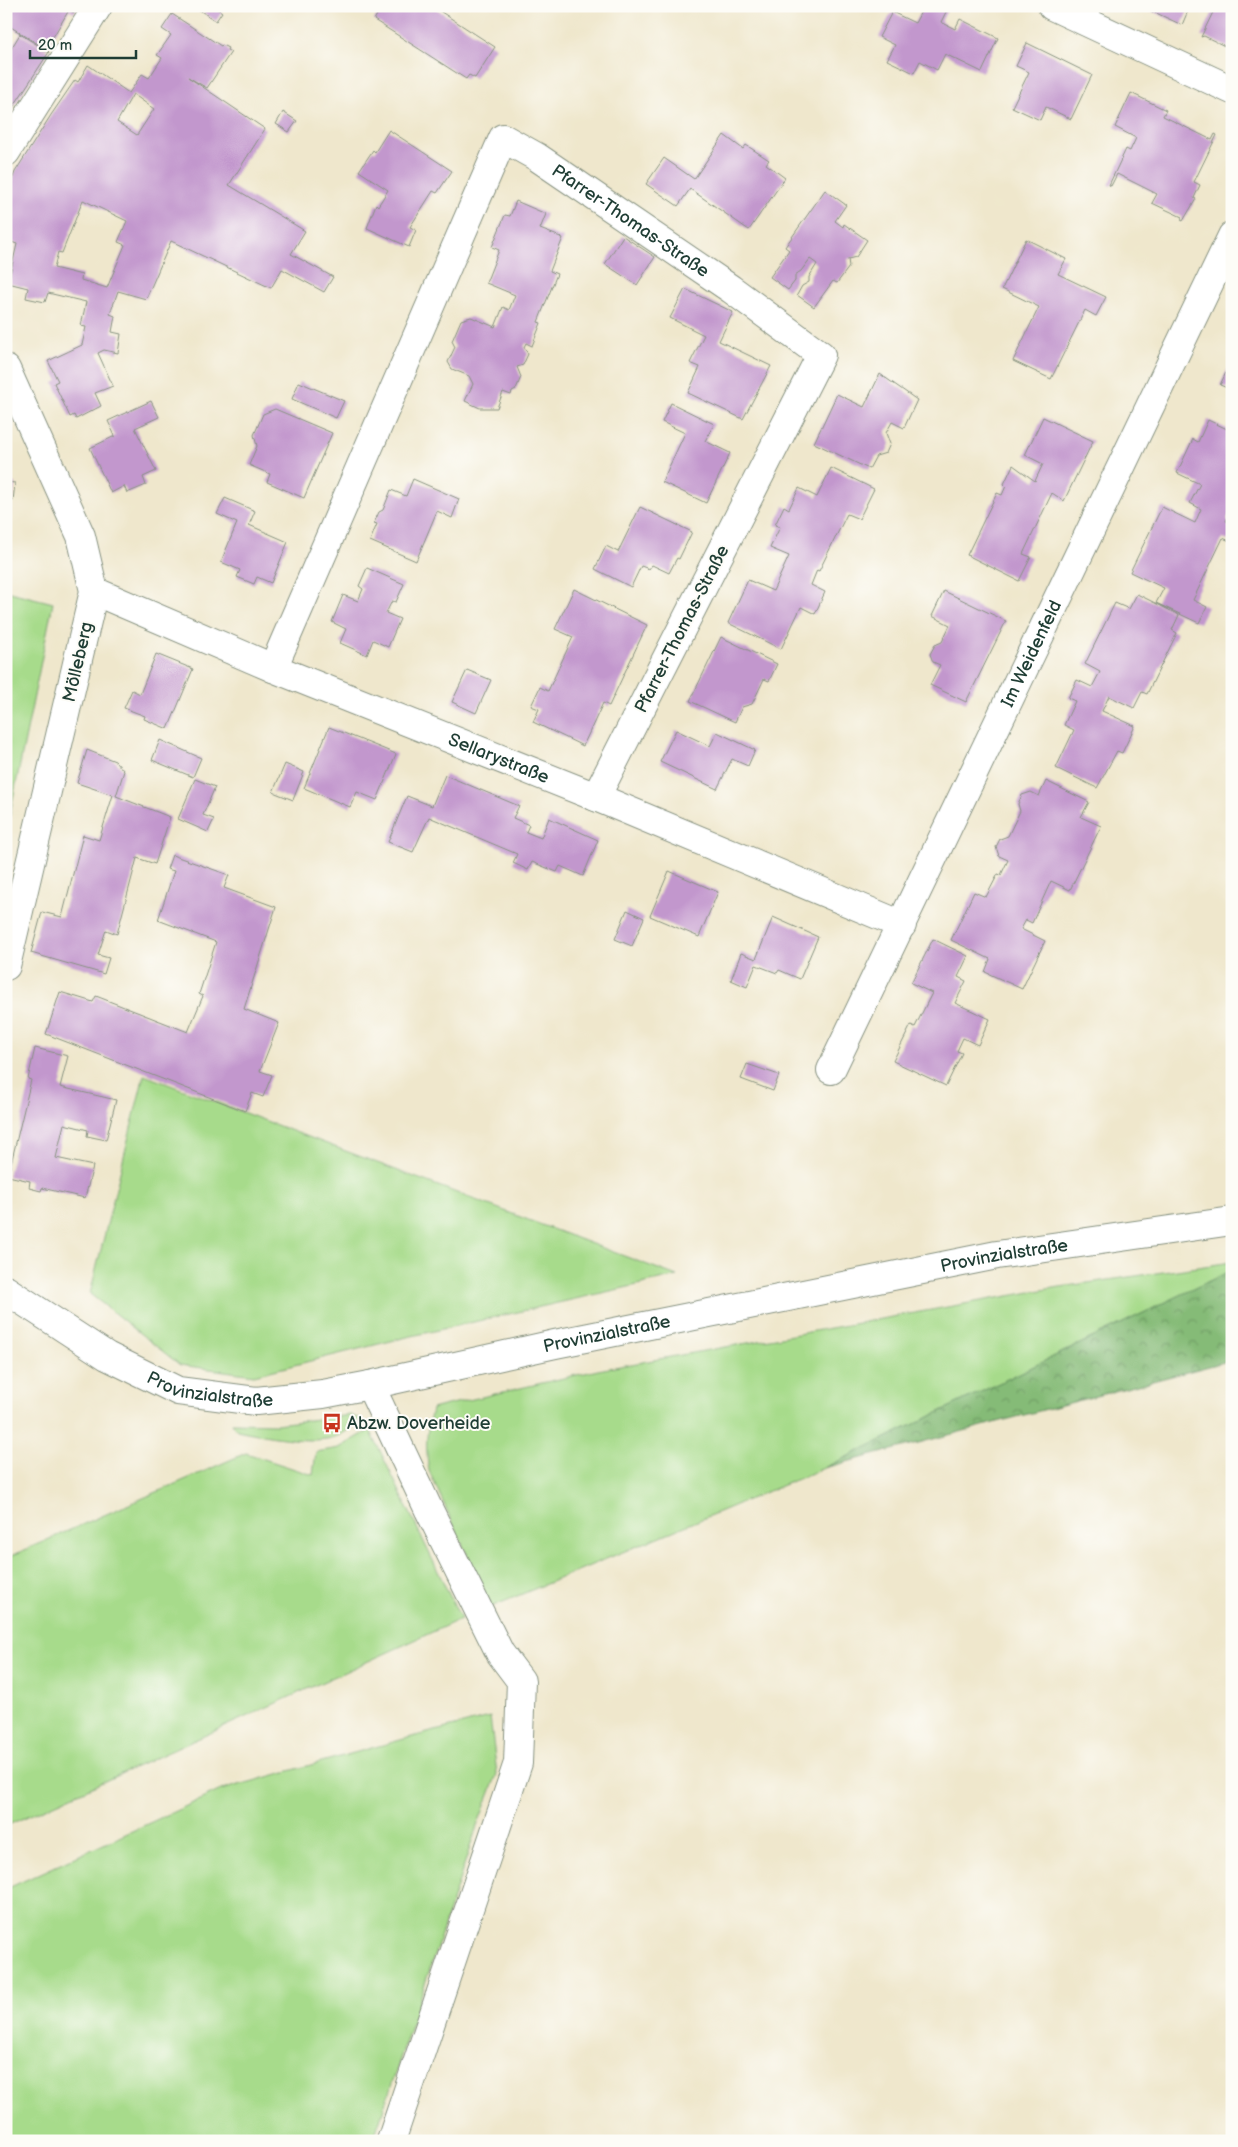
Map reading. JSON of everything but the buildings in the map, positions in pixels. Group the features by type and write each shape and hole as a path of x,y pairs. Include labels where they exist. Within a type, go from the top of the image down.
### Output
{"street":[{"path":"6,152 98,6"},
{"path":"1052,6 1232,90"},
{"name":"Pfarrer-Thomas-Straße","path":"273,668 503,138 537,157 731,288 821,354 596,797"},
{"name":"Im Weidenfeld","path":"831,1070 1232,236"},
{"name":"Mölleberg","path":"6,369 81,536 94,591 6,966"},
{"name":"Sellarystraße","path":"94,591 273,668 596,797 902,925"},
{"name":"Provinzialstraße","path":"6,1290 107,1356 178,1392 256,1400 323,1394 370,1385 565,1342 997,1255 1232,1221"},
{"path":"370,1385 500,1654 521,1681 518,1763 391,2141"}],"green space":[{"path":"6,591 53,603 6,833"},
{"path":"144,1075 677,1276 403,1338 254,1375 180,1365 90,1294"},
{"path":"1232,1262 1232,1270 824,1468 491,1607 429,1471 427,1433 430,1418 432,1409 443,1406 598,1370 1053,1288"},
{"path":"1232,1270 1232,1360 824,1468"},
{"path":"350,1415 362,1420 349,1430 335,1437 313,1440 300,1440 237,1430 232,1423 277,1424"},
{"path":"370,1430 461,1619 6,1826 6,1558 246,1453 313,1475 316,1452 339,1448"},
{"path":"490,1717 497,1774 476,1829 373,2141 6,2141 6,1889 221,1790"}],"place":[{"name":"Abzw. Doverheide","path":"332,1423"}]}
